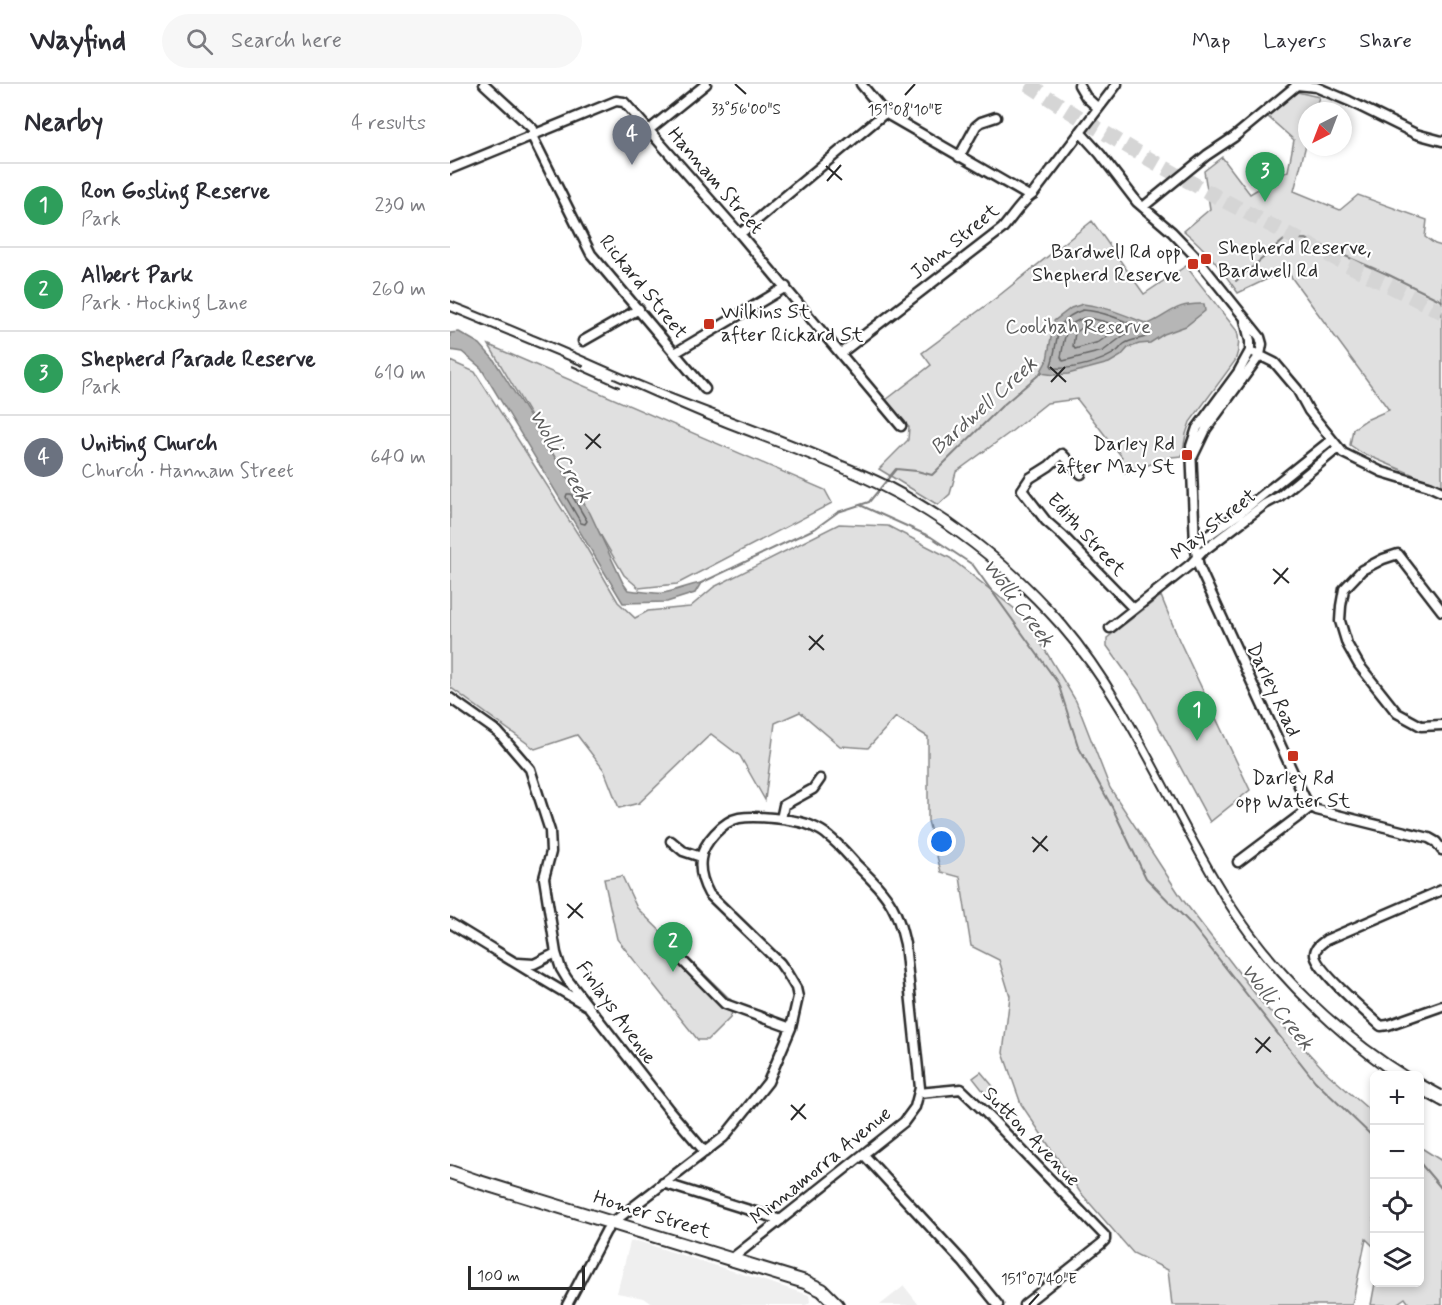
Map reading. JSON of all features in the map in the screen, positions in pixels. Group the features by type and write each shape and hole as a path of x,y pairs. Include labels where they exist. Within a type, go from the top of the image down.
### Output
{"main road":[{"name":"Homer Street","path":"450,1172 806,1282 821,1290 831,1303"}],"street":[{"name":"Rickard Street","path":"484,84 532,129 533,138 591,254 705,389"},
{"path":"649,130 706,84"},
{"path":"861,84 885,113 1029,196"},
{"name":"John Street","path":"841,353 1002,229 1033,194 1117,84"},
{"path":"1079,85 1086,97 1098,108"},
{"path":"1143,207 1207,155 1234,137 1296,85 1316,87 1416,135 1442,141"},
{"name":"Hannam Street","path":"450,169 619,100 626,104 786,287 901,426"},
{"path":"740,234 885,113"},
{"path":"959,157 979,123 996,117"},
{"path":"1080,132 1143,207 1181,241 1204,267 1260,337 1262,344 1260,355"},
{"path":"675,353 786,287"},
{"path":"583,340 639,309"},
{"path":"1245,320 1250,351 1269,359 1281,369 1297,389 1309,411 1342,453 1382,472 1442,492"},
{"name":"Darley Road","path":"1250,351 1239,371 1197,428 1191,446 1195,545 1199,567 1210,594 1311,807"},
{"name":"Darley Road","path":"1192,458 1206,429 1260,355"},
{"name":"May Street","path":"1195,545 1240,513 1331,440"},
{"name":"May Street","path":"1110,628 1191,564 1202,552 1265,504 1280,496 1338,448"},
{"name":"Edith Street","path":"1081,474 1062,454 1030,478 1022,490 1046,521 1134,609"},
{"path":"1442,611 1398,554 1362,570 1344,589 1340,621 1347,644 1359,665 1397,713 1421,726 1442,724"},
{"name":"Finlays Avenue","path":"450,698 498,732 530,769 550,831 551,852 544,879 556,953 561,969 669,1110 705,1152"},
{"path":"781,819 784,805 813,789 820,779"},
{"path":"1238,862 1311,807 1421,835 1439,841 1442,850"},
{"name":"Minnamorra Avenue","path":"700,857 717,831 733,820 741,818 781,819 807,824 827,834 881,890 902,927 919,1077 919,1093 915,1107 904,1122 730,1260"},
{"path":"567,1305 612,1223 724,1137 768,1082 791,1028 796,1010 798,997 796,988 780,963 709,894 702,880 700,857 683,851 671,841"},
{"path":"1442,890 1326,940 1317,946 1315,953 1316,961 1340,988 1381,1026 1442,1006"},
{"path":"450,923 589,1007"},
{"path":"665,943 725,1004 791,1028"},
{"path":"517,963 534,964 556,953"},
{"name":"Sutton Avenue","path":"919,1093 961,1089 1106,1238 1024,1305"},
{"path":"864,1155 963,1262 998,1305"},
{"path":"663,1184 781,1220"}],"shaded area":[{"path":"637,1241 809,1295 810,1302 806,1305 654,1305 644,1298 617,1293 630,1242"},
{"path":"904,1286 919,1305 880,1305"}],"green space":[{"path":"1297,92 1319,97 1318,102 1298,102 1298,156 1303,156 1294,191 1340,210 1358,195 1427,220 1425,237 1442,246 1442,487 1362,453 1350,445 1353,429 1366,420 1389,410 1286,270 1238,293 1213,260 1184,231 1210,209 1204,171 1222,157 1250,194 1288,171 1294,140 1267,116"},
{"name":"Coolibah Reserve","path":"1092,221 1144,294 1186,266 1237,331 1239,346 1235,361 1190,422 1182,456 1171,457 1125,473 1117,462 1122,457 1077,399 1047,403 956,472 950,494 938,505 879,469 908,440 909,427 895,415 886,400 931,365 922,353 996,298"},
{"path":"489,345 825,490 832,503 677,584 639,588 624,575"},
{"path":"450,361 475,372 586,547 618,602 635,618 648,611 690,607 714,587 839,524 888,526 950,558 1025,617 1076,701 1110,788 1183,900 1263,1004 1328,1074 1370,1111 1370,1243 1366,1239 1352,1305 1172,1305 1168,1270 1133,1253 1080,1192 1021,1104 1003,1053 1010,996 999,960 971,946 960,877 941,872 928,821 928,737 896,717 868,748 840,746 800,712 775,723 765,800 740,756 711,734 639,803 619,808 604,770 577,735 535,749 450,687"},
{"path":"1161,596 1179,640 1250,790 1210,822 1140,692 1107,646 1107,638"},
{"path":"622,876 637,908 735,1004 730,1018 708,1040 698,1040 617,939 604,879"},
{"path":"981,1072 997,1091 988,1097 973,1078"},
{"path":"1424,1150 1442,1161 1442,1305 1410,1305 1405,1298 1395,1305 1371,1305 1374,1287 1424,1287"}],"water":[{"path":"1083,304 1109,309 1148,324 1186,305 1204,304 1205,311 1186,326 1164,334 1150,343 1128,348 1121,356 1109,363 1068,374 1040,373 1047,360 1054,321 1071,308"},
{"path":"459,332 480,344 494,360 590,513 628,590 663,593 701,583 695,593 667,602 623,603 481,368 462,352 450,350 450,333"}],"waterway":[{"name":"Bardwell Creek","path":"1236,281 1284,240 1306,239 1442,301"},
{"name":"Bardwell Creek","path":"701,583 816,528 838,512 869,502 896,469 932,475 1002,406 1042,372"},
{"name":"Wolli Creek","path":"860,505 931,537 973,565 1058,683 1078,746 1112,807 1146,878 1192,925 1315,1081 1370,1134"},
{"name":"Wolli Creek","path":"1424,1168 1442,1189"}],"tunnel":[{"path":"1028,84 1179,176 1442,312"}],"railway":[{"path":"450,301 652,386 871,473 915,496 985,544 1047,601 1091,654 1134,722 1231,898 1269,950 1312,997 1336,1019 1406,1071"},
{"path":"450,311 583,366"},
{"path":"572,366 619,387"},
{"path":"614,379 714,422 822,464 890,496 952,534 1007,578 1057,628 1105,692 1146,761 1222,901 1257,951 1297,997 1319,1018 1383,1071"},
{"path":"1424,1080 1442,1090"},
{"path":"1424,1097 1442,1107"}],"place":[{"name":"Uniting Church","path":"632,165"},
{"name":"Shepherd Parade Reserve","path":"1265,202"},
{"name":"Shepherd Reserve, Bardwell Rd","path":"1206,259"},
{"name":"Bardwell Rd opp Shepherd Reserve","path":"1193,264"},
{"name":"Wilkins St after Rickard St","path":"709,324"},
{"name":"Darley Rd after May St","path":"1187,455"},
{"name":"Ron Gosling Reserve","path":"1197,741"},
{"name":"Darley Rd opp Water St","path":"1293,756"},
{"name":"Albert Park","path":"673,972"}]}
